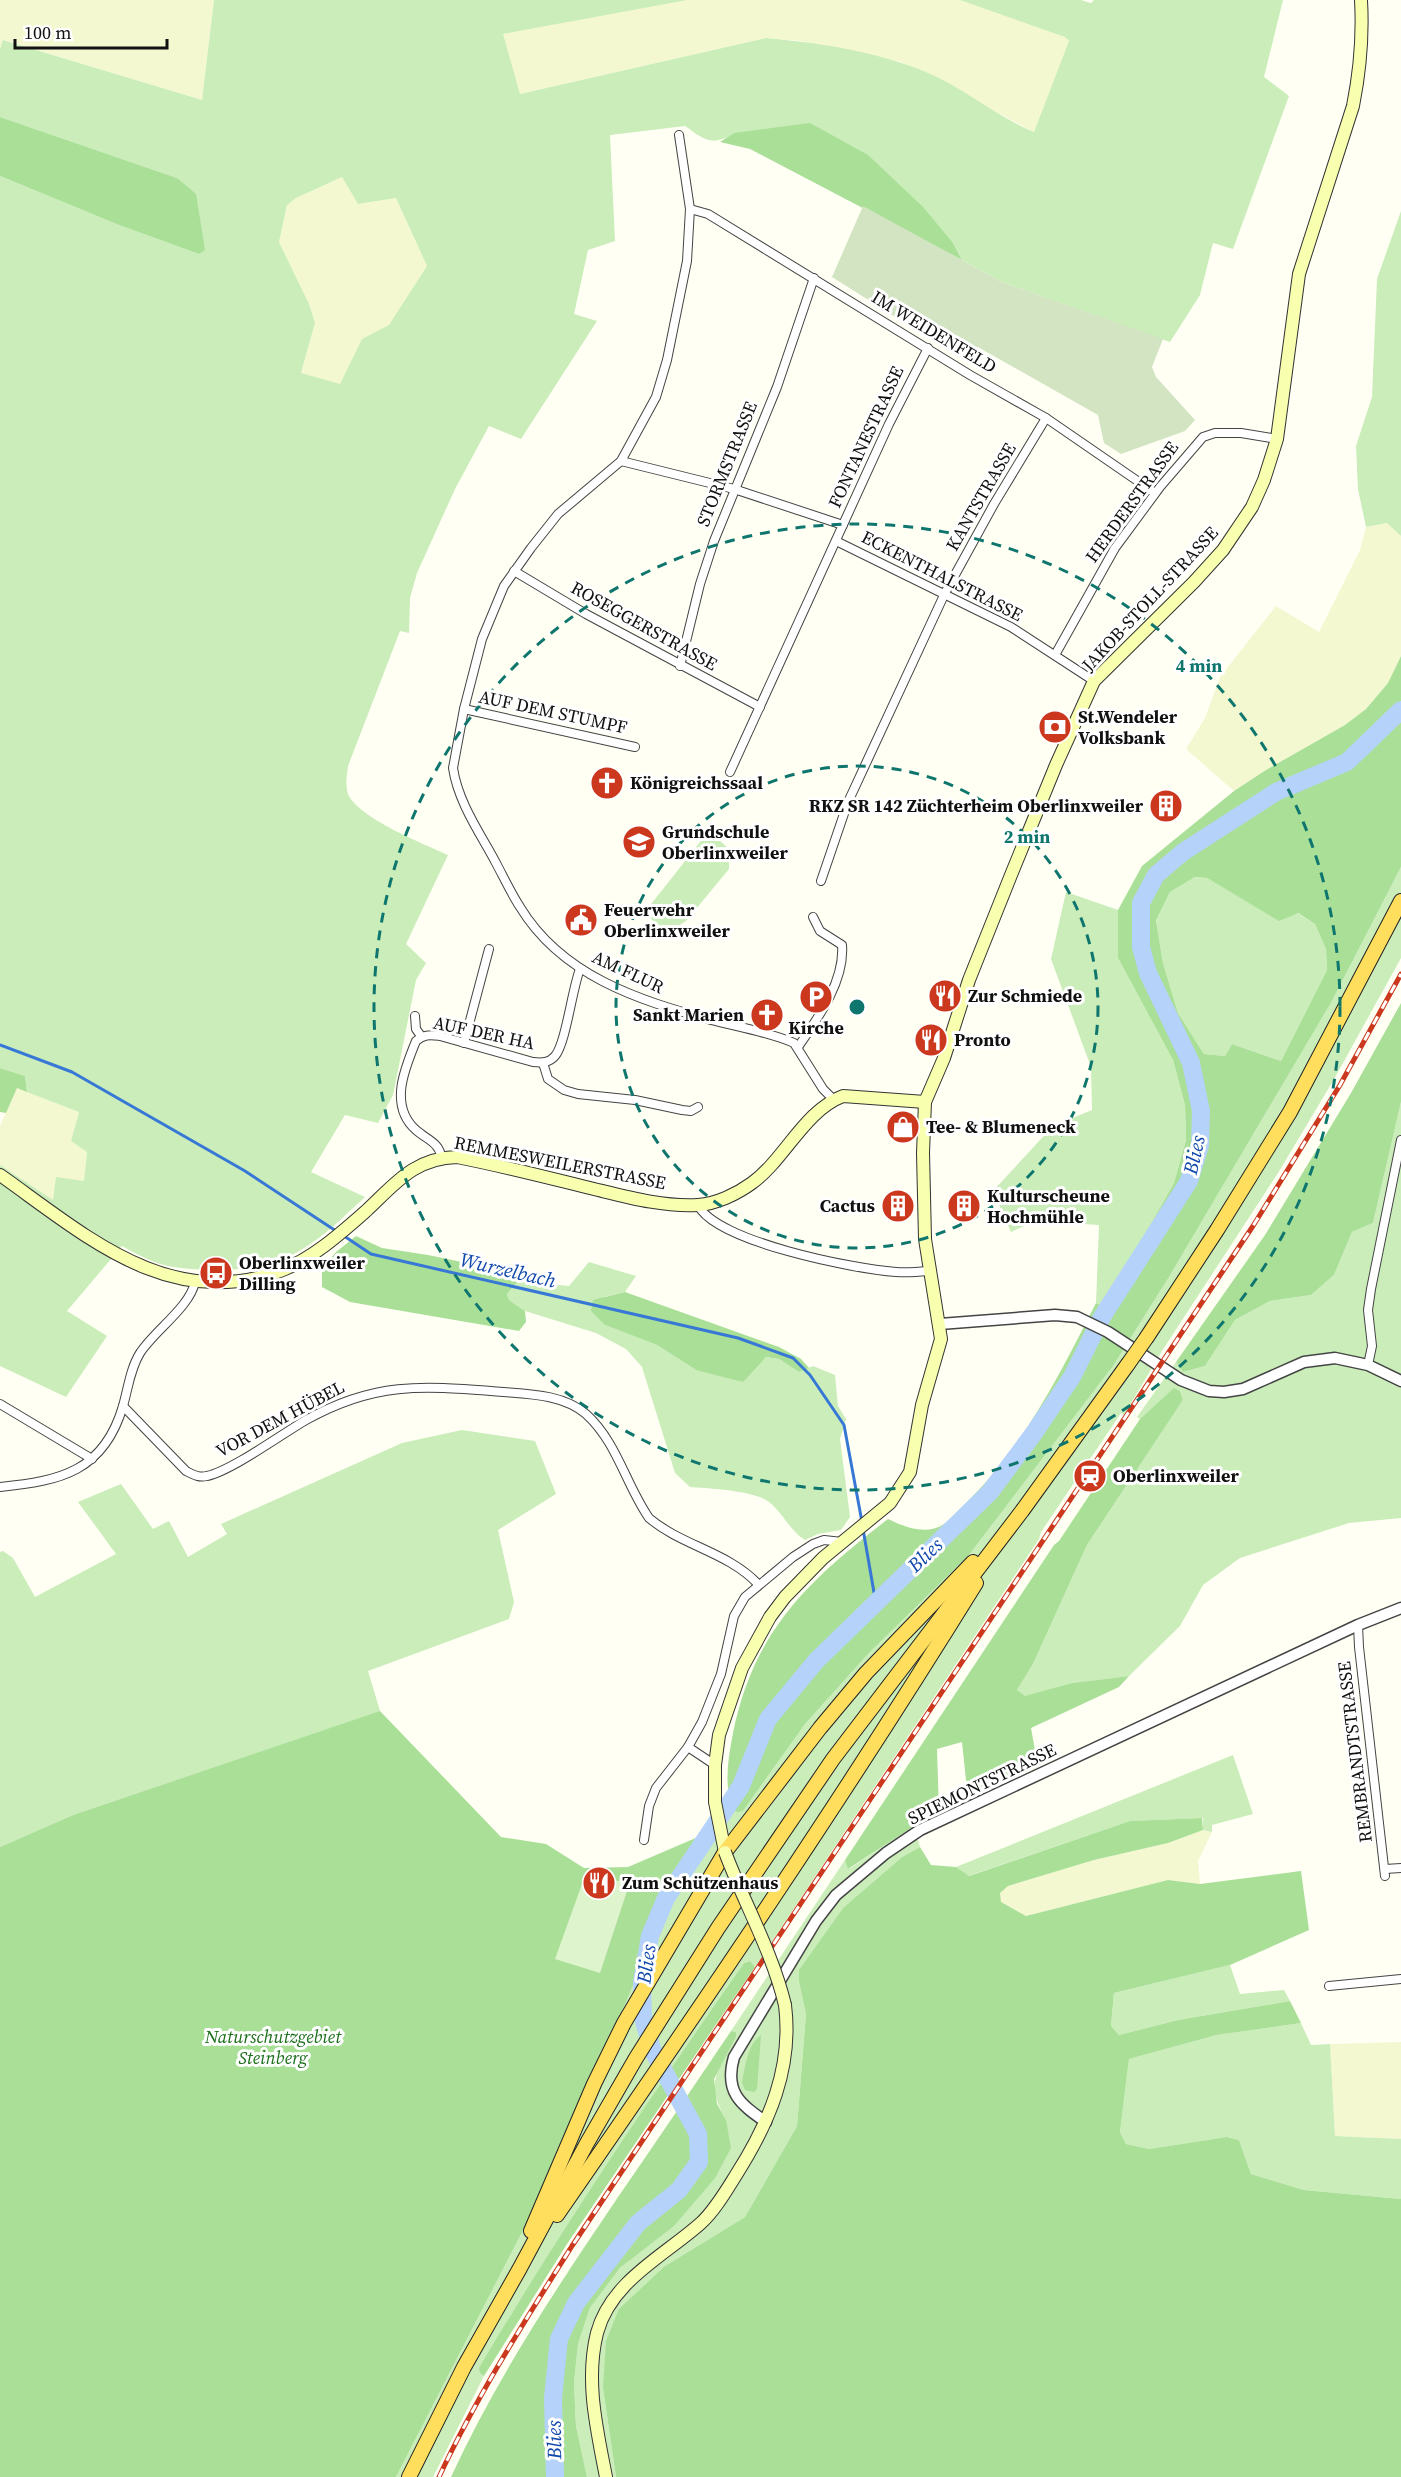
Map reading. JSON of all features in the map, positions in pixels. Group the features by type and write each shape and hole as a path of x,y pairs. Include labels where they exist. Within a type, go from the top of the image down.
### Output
{"highway":[{"path":"409,2477 464,2367 636,2058 718,1928 834,1760 1022,1511 1147,1337 1290,1112 1401,901"},
{"path":"498,2306 594,2084 624,2023 725,1852 820,1728 866,1673 1022,1511"},
{"path":"520,2268 651,2081 755,1925 853,1777 1022,1511"}],"main road":[{"name":"JAKOB-STOLL-STRASSE","path":"925,1102 944,1058 969,980 994,917 1056,765 1094,681 1194,582 1229,542 1252,507 1264,480 1276,439 1299,274 1353,106 1361,44 1361,0"},
{"path":"606,2477 592,2392 597,2333 609,2305 665,2249 702,2222 733,2180 766,2122 777,2096 784,2062 785,2005 774,1966 725,1852 720,1830 714,1786 715,1765 719,1735 728,1703 756,1641 770,1617 791,1590 842,1542 877,1515 895,1496 910,1472 922,1405 939,1350 940,1324 928,1271 925,1239 923,1188 925,1102 843,1096 834,1099"},
{"name":"REMMESWEILERSTRASSE","path":"0,1175 91,1239 140,1267 158,1274 195,1282 246,1280 281,1271 332,1240 416,1167 441,1157 477,1161 635,1199 698,1205 734,1194 752,1184 765,1172 820,1111 834,1099"}],"street":[{"path":"464,709 486,629 499,597 514,571 558,514 621,461 651,409 667,360 687,261 690,209 680,135"},
{"name":"IM WEIDENFELD","path":"690,209 708,214 970,375 1046,418 1155,493"},
{"name":"STORMSTRASSE","path":"680,666 700,584 734,489 777,387 814,278"},
{"name":"FONTANESTRASSE","path":"836,541 889,424 928,348"},
{"name":"KANTSTRASSE","path":"821,881 848,802 945,593 994,504 1046,418"},
{"name":"HERDERSTRASSE","path":"1055,655 1115,548 1155,493 1203,437 1215,433 1240,433 1276,439"},
{"path":"621,461 734,489 843,525"},
{"name":"ECKENTHALSTRASSE","path":"730,772 836,541 1011,627 1094,681"},
{"name":"ROSEGGERSTRASSE","path":"514,571 586,615 760,707"},
{"name":"AUF DEM STUMPF","path":"464,709 635,747"},
{"name":"AM FLUR","path":"464,709 453,768 454,780 520,908 549,944 580,969 630,996 658,1006 788,1040 798,1047"},
{"path":"813,917 820,931 842,945 843,954 826,1004 798,1047 823,1089 834,1099"},
{"path":"464,1043 489,949"},
{"name":"AUF DER HA","path":"441,1157 438,1148 415,1129 405,1115 400,1100 400,1088 416,1041 422,1036 440,1036 543,1063 557,1054 580,969"},
{"name":"AUF DER HA","path":"415,1016 416,1029 422,1036"},
{"path":"543,1063 548,1079 564,1090 590,1096 635,1100 682,1110 692,1111 698,1107"},
{"path":"1368,1365 1372,1346 1368,1310 1401,1140"},
{"path":"698,1205 708,1219 729,1231 789,1251 898,1273 928,1271"},
{"path":"0,1487 57,1477 92,1459 105,1447 115,1430 139,1354 186,1300 194,1289 195,1282"},
{"path":"940,1324 1066,1315 1088,1321 1181,1380 1209,1391 1224,1392 1243,1389 1304,1362 1335,1358 1368,1365 1401,1381"},
{"name":"VOR DEM HÜBEL","path":"123,1406 186,1471 197,1477 209,1476 230,1466 337,1404 382,1390 409,1387 448,1388 553,1398 584,1412 597,1425 649,1518 659,1527 720,1557 752,1577 758,1584"},
{"path":"0,1404 92,1459"},
{"path":"644,1840 656,1788 688,1747 712,1699 721,1674 734,1616 745,1597 758,1584 813,1544 824,1540 842,1542"},
{"name":"SPIEMONTSTRASSE","path":"766,2122 746,2109 737,2099 730,2071 734,2057 816,1921 836,1894 863,1871 920,1830 1358,1625 1401,1608"},
{"name":"REMBRANDTSTRASSE","path":"1358,1625 1385,1873 1401,1868"},
{"path":"688,1747 715,1765"},
{"path":"1329,1986 1401,1978"}],"green space":[{"path":"0,0 214,0 202,100 4,40 0,49"},
{"path":"214,0 687,0 503,34 520,94 766,38 854,50 919,69 963,91 1009,120 1034,132 1069,41 1065,37 960,0 1081,0 1091,3 1094,0 1283,0 1264,77 1289,96 1233,249 1213,243 1200,295 1170,342 1002,282 962,260 953,243 735,133 714,141 703,138 685,126 610,135 615,241 588,250 574,314 597,321 521,439 489,426 455,489 417,573 410,598 409,633 400,631 348,766 346,780 348,794 364,812 408,837 448,855 406,944 426,963 416,980 393,1095 378,1123 345,1115 311,1172 365,1197 311,1244 290,1256 248,1268 202,1270 166,1266 122,1246 67,1311 107,1336 66,1397 0,1366 0,1165 53,1200 56,1177 84,1181 87,1152 71,1141 79,1112 27,1092 25,1076 0,1068 0,176 119,225 199,254 177,178 0,117 0,49 3,40 202,100","holes":["342,177 358,204 396,198 427,266 389,325 362,339 340,384 301,373 315,323 309,304 279,242 287,205 296,198"]},
{"path":"687,0 960,0 1066,37 1069,42 1034,132 901,62 801,41 766,38 520,94 502,34 655,4"},
{"path":"0,117 177,178 196,194 205,250 199,254 119,225 0,176"},
{"path":"810,123 868,155 923,207 953,243 962,260 750,149 720,142 734,133"},
{"path":"342,177 358,204 396,198 427,266 389,326 362,339 340,385 301,374 315,323 309,304 279,242 287,205 296,198"},
{"path":"863,206 1002,282 1163,339 1152,367 1156,377 1195,420 1185,431 1121,454 1104,443 1098,415 978,347 962,359 832,277"},
{"path":"1401,211 1401,536 1387,523 1366,527 1358,489 1356,446 1372,397 1377,279"},
{"path":"1387,523 1401,536 1401,656 1388,683 1366,709 1345,725 1234,791 1186,749 1205,718 1220,677 1276,606 1319,632 1360,550 1366,527"},
{"path":"1401,656 1401,867 1332,1001 1169,1277 1113,1366 969,1555 869,1653 805,1724 743,1811 732,1810 727,1781 733,1733 742,1697 770,1636 809,1587 888,1519 916,1529 937,1528 952,1518 985,1483 1022,1436 1054,1384 1096,1303 1104,1307 1174,1183 1186,1140 1185,1105 1173,1060 1118,958 1118,910 1142,866 1234,791 1345,725 1366,709 1388,683","holes":["1195,877 1207,878 1279,921 1298,913 1315,924 1326,949 1327,970 1281,1061 1232,1044 1225,1056 1204,1054 1178,1013 1163,963 1156,921 1170,892"]},
{"path":"701,841 720,841 729,849 729,869 686,921 672,930 661,927 644,913"},
{"path":"1401,867 1401,958 1333,1081 1278,1173 1162,1351 1124,1415 1121,1413 1041,1532 1039,1539 755,1967 750,1961 744,1963 587,2195 509,2318 480,2373 484,2376 433,2477 396,2477 535,2207 557,2150 668,1906 707,1844 705,1834 729,1811 728,1797 732,1810 743,1811 805,1724 869,1653 969,1555 1113,1366 1169,1277 1332,1001"},
{"path":"1195,877 1207,878 1279,920 1297,913 1315,924 1326,949 1327,970 1281,1061 1232,1044 1225,1056 1204,1054 1178,1013 1163,963 1156,922 1170,892"},
{"path":"1066,892 1118,910 1118,958 1173,1060 1185,1105 1186,1140 1174,1183 1104,1308 1096,1303 1099,1225 1035,1221 1011,1232 993,1191 1053,1126 1092,1110 1091,1067 1051,959"},
{"path":"1401,1003 1401,1102 1373,1223 1352,1232 1334,1275 1311,1295 1270,1301 1235,1320 1205,1366 1183,1372 1176,1362 1265,1235 1351,1093"},
{"path":"0,1068 25,1076 27,1092 17,1088 6,1113 0,1112"},
{"path":"17,1088 79,1112 71,1141 87,1151 84,1182 53,1201 0,1165 0,1126"},
{"path":"1401,1102 1401,1518 1349,1523 1240,1558 1203,1585 1180,1626 1129,1676 1072,1683 1025,1697 1017,1690 1033,1664 1087,1545 1183,1400 1180,1391 1174,1389 1140,1419 1137,1417 1176,1362 1183,1372 1205,1366 1235,1320 1270,1301 1311,1295 1334,1275 1352,1232 1373,1223"},
{"path":"356,1236 382,1248 515,1273 518,1281 507,1294 509,1300 525,1311 526,1322 519,1331 350,1302 322,1287 322,1269 336,1252"},
{"path":"589,1262 636,1276 625,1292 604,1297 605,1325 657,1345 696,1370 757,1365 766,1357 779,1359 799,1372 813,1366 835,1375 838,1406 846,1419 840,1439 850,1517 841,1530 818,1534 805,1540 795,1532 774,1506 763,1498 731,1491 690,1487 675,1473 642,1367 626,1349 596,1333 525,1311 509,1300 507,1294 518,1281 569,1286"},
{"path":"625,1292 779,1347 801,1359 809,1368 799,1372 779,1359 766,1357 743,1382 696,1370 657,1345 605,1325 591,1311 593,1300"},
{"path":"1174,1388 1180,1391 1183,1400 1087,1545 1033,1664 1017,1690 1025,1696 1072,1683 1129,1676 1119,1687 1031,1728 1038,1767 973,1796 966,1780 962,1742 937,1749 939,1813 914,1826 848,1869 845,1860 1054,1545 1059,1541 1140,1419"},
{"path":"462,1430 535,1441 556,1494 498,1530 514,1602 509,1619 368,1671 380,1711 378,1712 73,1815 0,1847 0,1552 3,1551 13,1558 35,1597 116,1554 78,1502 121,1484 153,1529 169,1521 188,1557 227,1534 221,1524 402,1443"},
{"name":"Naturschutzgebiet Steinberg","path":"380,1711 501,1837 546,1844 584,1868 628,1867 705,1834 707,1844 668,1906 652,1938 628,1997 557,2150 535,2207 396,2477 0,2477 0,1847 73,1815"},
{"path":"1233,1755 1253,1814 1212,1825 1212,1832 1203,1830 1203,1818 1130,1821 968,1876 956,1867"},
{"path":"1202,1818 1203,1830 1168,1843 1094,1860 1008,1886 1000,1893 1001,1902 1026,1916 1168,1880 1200,1884 1301,1871 1309,1930 1230,1965 1114,1993 1111,2026 1119,2035 1178,2020 1290,2001 1301,2023 1217,2035 1129,2059 1120,2132 1126,2144 1149,2149 1227,2137 1239,2140 1251,2174 1304,2190 1401,2199 1401,2477 616,2477 603,2388 606,2341 619,2309 665,2266 745,2217 797,2126 806,2014 799,1982 799,1970 844,1907 902,1857 920,1847 931,1865 956,1867 969,1876 1130,1821"},
{"path":"914,1826 920,1847 902,1857 844,1907 799,1982 806,2014 797,2126 745,2217 665,2266 603,2388 616,2477 587,2477 576,2426 574,2383 578,2344 590,2308 620,2268 673,2227 726,2120 719,2107 715,2086 719,2068 736,2037 736,2032 731,2031 845,1860 849,1869"},
{"path":"1203,1830 1212,1832 1198,1861 1200,1884 1168,1880 1026,1916 1001,1902 999,1893 1008,1886 1094,1860 1168,1843"},
{"path":"587,1870 629,1885 600,1973 555,1959"},
{"path":"750,1961 755,1967 567,2244 484,2376 480,2373 479,2368 575,2214 744,1963"},
{"path":"1230,1965 1240,1994 1284,1990 1290,2001 1178,2020 1119,2035 1111,2026 1114,1993"},
{"path":"1301,2023 1311,2045 1330,2044 1335,2136 1401,2139 1401,2199 1304,2190 1251,2174 1239,2140 1228,2137 1149,2149 1126,2144 1120,2132 1129,2059 1217,2035"},
{"path":"731,2031 736,2032 736,2037 714,2079 717,2104 726,2120 731,2148 715,2178 673,2227 620,2268 590,2308 578,2344 574,2383 576,2426 587,2477 451,2477 487,2405 549,2301"},
{"path":"761,2035 757,2089 754,2092 745,2090 742,2083 750,2051 756,2039"},
{"path":"1401,2042 1401,2139 1335,2136 1330,2044"}],"waterway":[{"name":"Blies","path":"555,2477 553,2398 559,2339 576,2303 638,2223 679,2190 699,2162 698,2134 652,2049 643,2018 642,1982 650,1936 666,1898 741,1786 768,1719 816,1661 990,1492 1034,1433 1072,1377 1102,1317 1189,1181 1200,1145 1201,1111 1191,1063 1148,973 1141,947 1141,903 1156,875 1183,852 1276,792 1347,762 1401,710"},
{"name":"Wurzelbach","path":"0,1045 72,1072 245,1171 336,1231"},
{"name":"Wurzelbach","path":"344,1236 371,1254 738,1338 793,1358 810,1375 844,1425 862,1522"},
{"name":"Wurzelbach","path":"863,1529 876,1604"}],"railway":[{"path":"439,2477 485,2388 572,2246 1253,1226 1340,1085 1401,974"}],"place":[{"name":"St.Wendeler Volksbank","path":"1055,727"},
{"name":"Königreichssaal","path":"607,783"},
{"name":"RKZ SR 142 Züchterheim Oberlinxweiler","path":"1166,806"},
{"name":"Grundschule Oberlinxweiler","path":"639,842"},
{"name":"Feuerwehr Oberlinxweiler","path":"581,920"},
{"name":"Zur Schmiede","path":"945,996"},
{"name":"Kirche","path":"816,997"},
{"name":"Sankt Marien","path":"767,1015"},
{"name":"Pronto","path":"931,1040"},
{"name":"Tee- & Blumeneck","path":"903,1127"},
{"name":"Cactus","path":"898,1206"},
{"name":"Kulturscheune Hochmühle","path":"964,1206"},
{"name":"Oberlinxweiler Dilling","path":"216,1273"},
{"name":"Oberlinxweiler","path":"1090,1476"},
{"name":"Zum Schützenhaus","path":"599,1883"}]}
